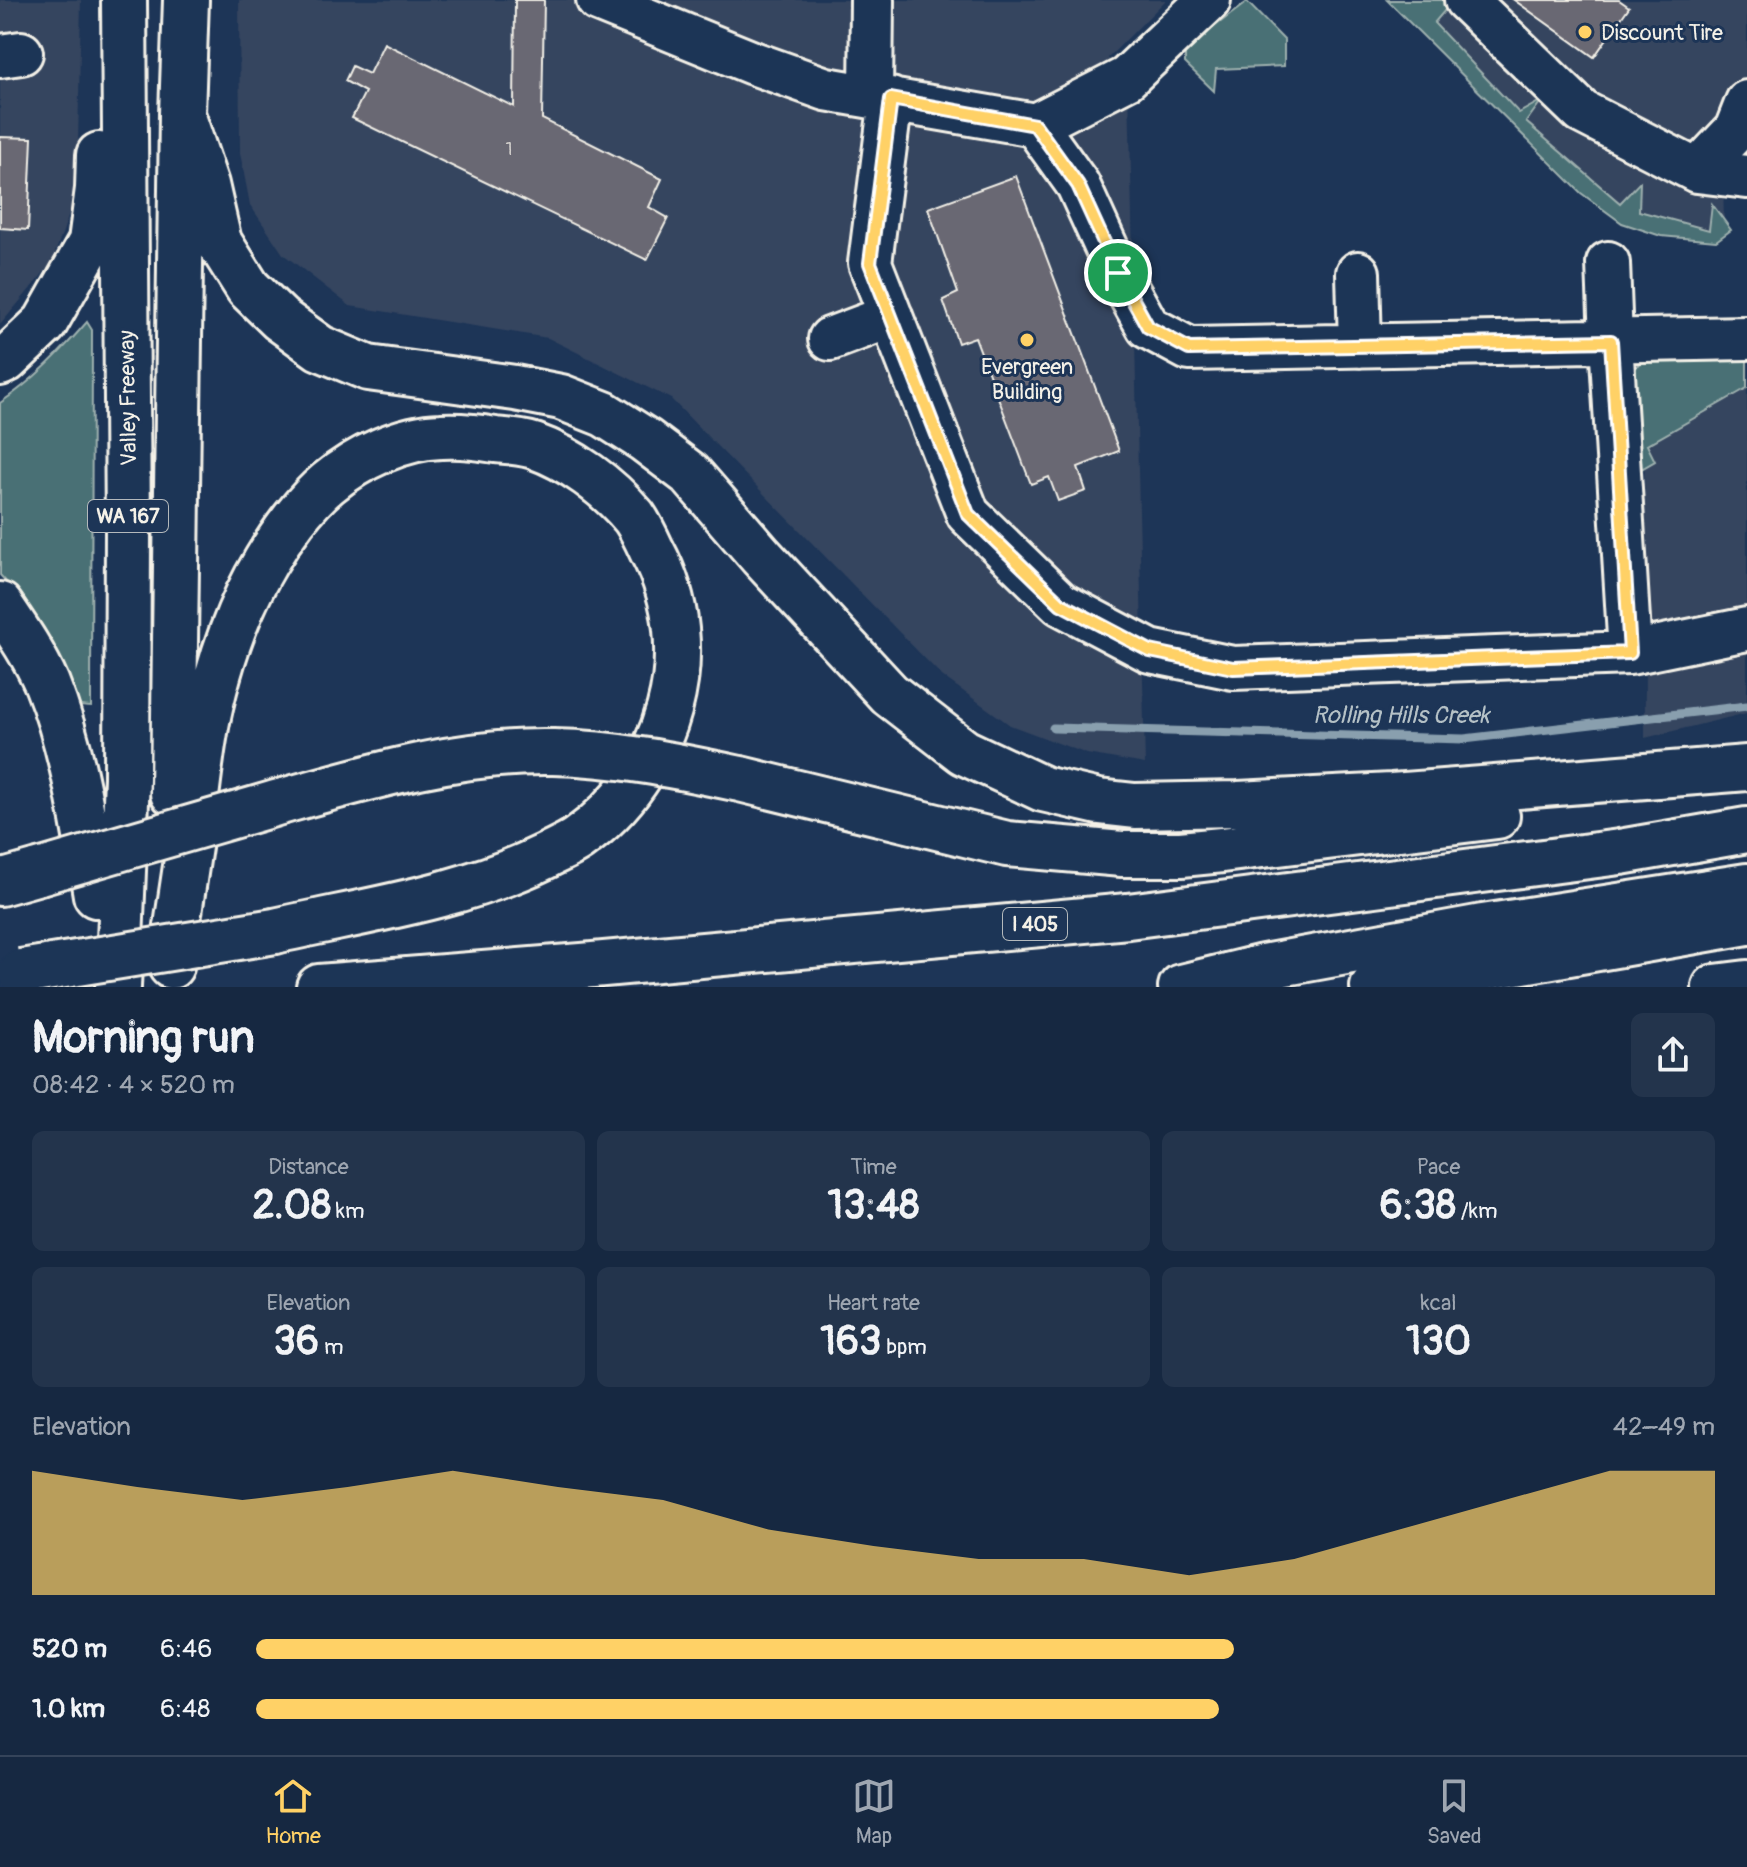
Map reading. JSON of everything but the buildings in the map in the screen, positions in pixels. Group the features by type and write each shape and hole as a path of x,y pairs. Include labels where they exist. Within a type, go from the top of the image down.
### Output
{"highway":[{"name":"Valley Freeway","path":"118,987 127,778 124,0"},
{"name":"WA 167","path":"171,977 186,0"},
{"path":"0,363 45,323 91,242 98,189 99,122 124,45"},
{"path":"182,114 206,185 219,242 248,288 280,319 320,348 368,368 515,388 561,397 604,414 690,474 889,694 964,752 1043,789 1099,802 1135,806 1225,804 1406,795 1747,769"},
{"path":"10,974 275,931 451,891 525,866 576,841 630,790 659,739 672,706 678,643 673,606 662,569 636,519 605,487 568,462 531,445 440,436 386,449 355,464 309,500 266,561 244,604 224,658 207,721 171,977"},
{"path":"0,605 30,650 47,685 64,735 82,809 109,987"},
{"path":"20,878 369,776 452,759 551,752 644,759 740,779 1007,844 1122,854 1181,854 1238,849 1484,818 1747,769"},
{"name":"I 405","path":"319,987 1128,916 1620,852 1747,830"},
{"path":"1181,987 1263,967 1483,927 1731,906"},
{"path":"1373,987 1731,906"},
{"path":"1715,987 1747,983"}],"street":[{"path":"598,0 704,44 826,89 1035,125 1127,78 1209,0"},
{"path":"872,0 881,98 870,263 968,514 1061,604 1150,651 1233,668 1630,653 1747,629"},
{"path":"1466,0 1582,112 1697,171 1747,177"},
{"path":"1697,171 1736,130 1747,102"},
{"path":"1035,125 1078,185 1118,273 1148,327 1189,349 1747,338"},
{"path":"1608,263 1630,653"},
{"path":"1358,273 1360,346"},
{"path":"830,339 891,316"}],"shaded area":[{"path":"0,0 81,0 77,193 51,264 0,325"},
{"path":"239,0 1166,0 1108,58 1129,88 1145,764 1087,754 1010,725 942,676 671,399 548,338 350,306 283,254 250,205 240,153"},
{"path":"1405,0 1747,0 1747,161 1723,162 1724,233 1664,230 1588,185"},
{"path":"1747,366 1747,713 1645,738 1644,370"}],"green space":[{"path":"1387,0 1450,0 1452,2 1434,23 1519,113 1542,100 1526,122 1620,203 1640,182 1639,211 1709,230 1712,204 1731,230 1716,241 1661,236 1622,223 1581,193"},
{"path":"1247,2 1284,40 1284,66 1216,69 1214,91 1185,63 1185,49"},
{"path":"87,322 92,330 91,707 80,706 36,621 0,575 0,403 46,366"},
{"path":"1747,354 1747,388 1647,445 1655,461 1636,472 1631,376 1641,360"}],"waterway":[{"name":"Rolling Hills Creek","path":"1053,728 1464,739 1747,706"}],"place":[{"name":"Discount Tire","path":"1585,32"},
{"name":"Evergreen Building","path":"1027,340"}],"route":[{"path":"891,99 1035,125 1078,185 1118,273 1148,327 1189,349 1611,341 1630,653 1233,668 1150,651 1061,604 968,514 870,263 891,99"}]}
